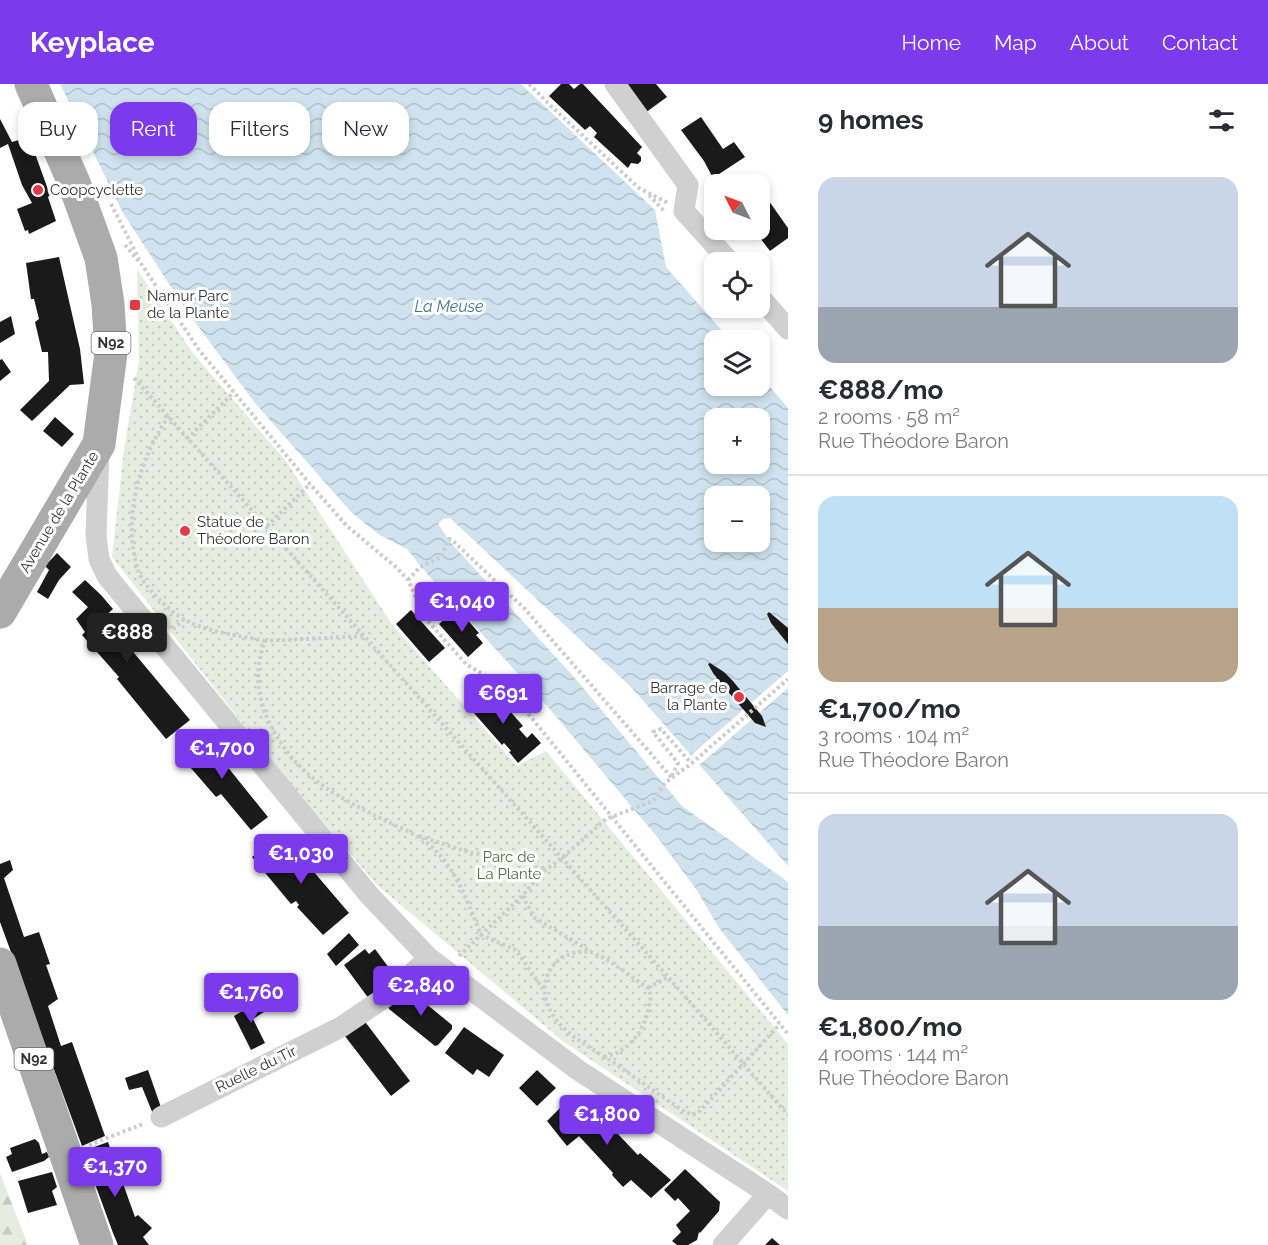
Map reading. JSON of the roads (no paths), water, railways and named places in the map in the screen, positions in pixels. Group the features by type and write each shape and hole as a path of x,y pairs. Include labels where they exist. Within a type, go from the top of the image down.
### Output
{"main road":[{"name":"Avenue de la Plante","path":"6,602 99,444 111,353 108,304 101,258 74,183 31,84"},
{"name":"N92","path":"0,964 97,1245"}],"street":[{"path":"615,84 688,185 684,211 721,252"},
{"path":"770,309 788,329"},
{"path":"99,444 96,535 99,559 107,576 369,896 429,958 578,1070 788,1209"},
{"name":"Ruelle du Tir","path":"160,1117 341,1027 387,996 429,958"},
{"path":"723,1245 768,1194"}],"water":[{"name":"La Meuse","path":"60,84 521,84 655,210 666,267 704,310 704,318 711,318 721,330 704,330 704,396 770,396 770,387 788,408 788,866 632,688 450,518 443,519 438,524 451,543 574,677 682,806 788,882 788,1015 719,928 696,889 658,838 548,707 407,549 378,534 351,512 255,403 186,310 123,213 95,156 98,156 98,102 69,102"}],"place":[{"name":"Coopcyclette","path":"38,190"},
{"name":"Namur Parc de la Plante","path":"135,305"},
{"name":"Statue de Théodore Baron","path":"185,531"},
{"name":"Barrage de la Plante","path":"739,697"}],"park label":[{"name":"Parc de La Plante","path":"509,866"}]}
